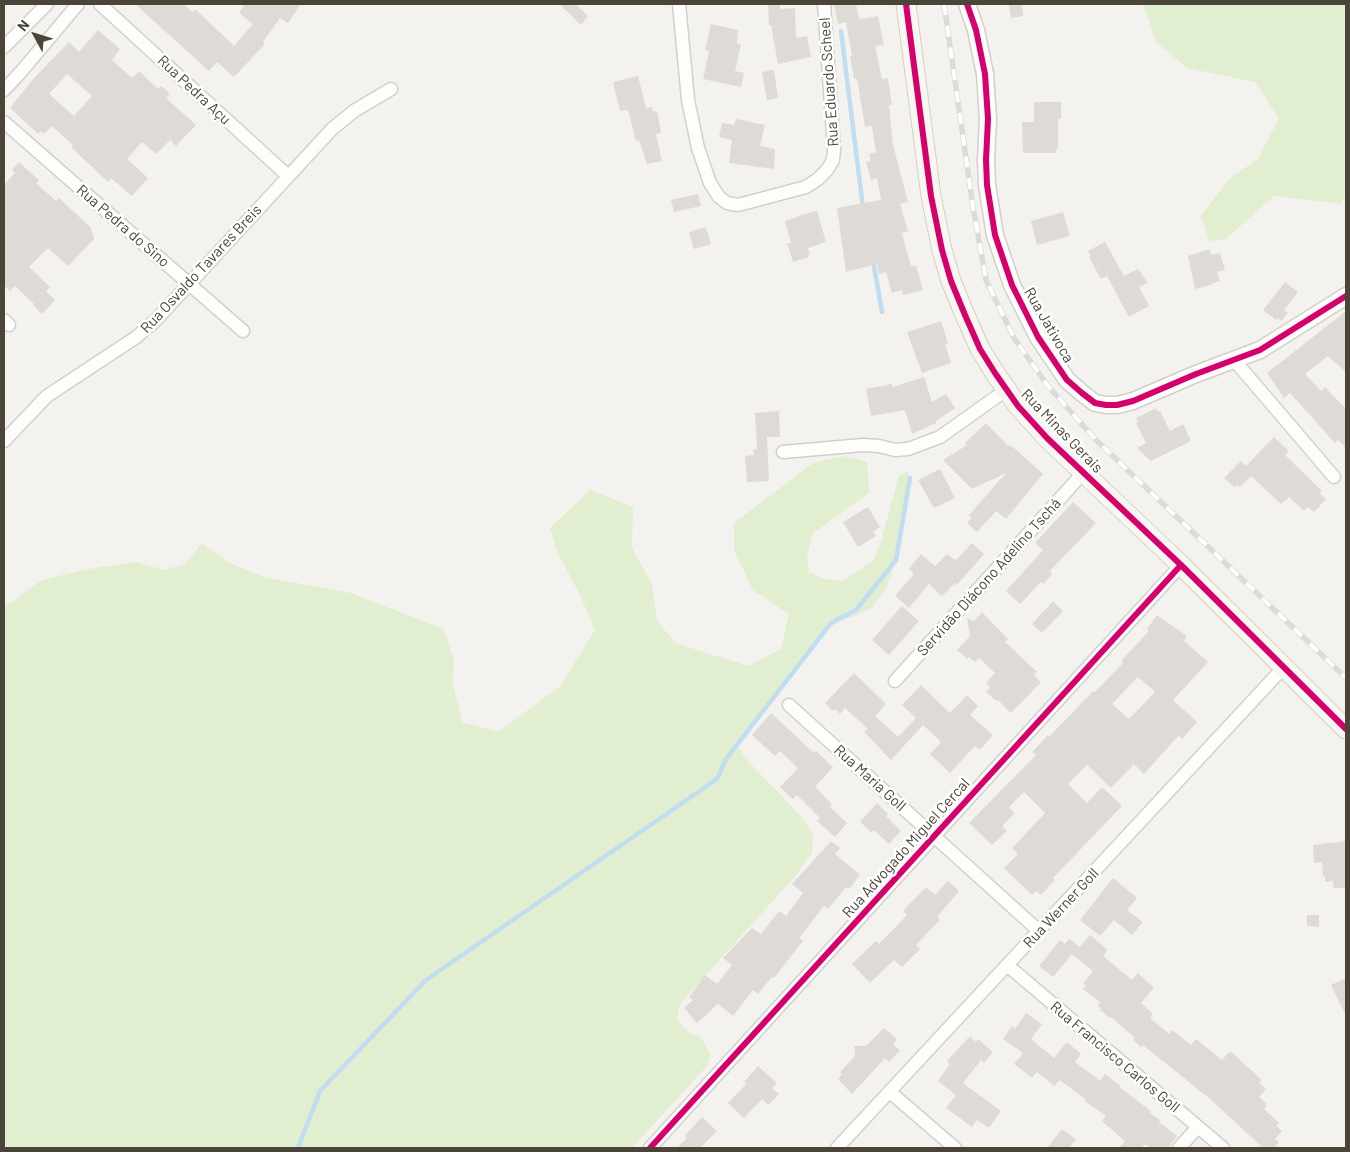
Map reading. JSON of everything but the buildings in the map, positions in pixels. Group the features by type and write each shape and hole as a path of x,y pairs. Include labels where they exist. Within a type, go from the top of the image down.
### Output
{"main road":[{"name":"Rua Minas Gerais","path":"906,4 930,188 942,250 951,281 980,349 1006,390 1042,433 1181,565 1346,730"}],"street":[{"path":"4,47 47,4"},
{"path":"4,90 78,4"},
{"name":"Rua Pedra Açu","path":"100,4 288,176"},
{"name":"Rua Eduardo Scheel","path":"679,4 686,85 698,148 710,183 718,197 727,203 738,205 806,187 822,175 833,160 834,149 824,4"},
{"name":"Rua Jativoca","path":"967,4 976,30 985,74 988,120 987,185 995,235 1012,285 1038,337 1051,359 1067,380 1082,393 1095,403 1106,405 1117,405 1133,401 1196,374 1235,361 1271,344 1324,308 1346,296"},
{"name":"Rua Osvaldo Tavares Breis","path":"4,441 47,396 135,338 166,311 332,129 344,118 391,89"},
{"name":"Rua Pedra do Sino","path":"4,122 243,331"},
{"path":"1235,361 1334,476"},
{"path":"783,452 863,445 895,450 908,449 940,437 1006,390"},
{"name":"Servidão Diácono Adelino Tschá","path":"895,681 1083,473"},
{"name":"Rua Advogado Miguel Cercal","path":"650,1148 1181,565"},
{"name":"Rua Werner Goll","path":"838,1148 1284,667"},
{"name":"Rua Maria Goll","path":"789,705 1040,931"},
{"name":"Rua Francisco Carlos Goll","path":"1007,965 1223,1148"},
{"path":"890,1092 955,1148"},
{"path":"1179,1148 1198,1127"}],"green space":[{"path":"1143,4 1346,4 1346,196 1340,204 1274,196 1226,239 1209,241 1201,216 1230,178 1258,159 1279,118 1255,82 1187,68 1156,42"},
{"path":"843,456 867,462 869,493 813,533 807,556 809,572 824,579 842,581 873,561 881,541 899,476 907,471 910,478 896,560 886,588 872,608 828,627 738,744 744,757 798,813 813,833 812,853 796,875 680,1004 677,1018 688,1032 701,1037 711,1055 707,1066 632,1148 4,1148 4,607 42,580 83,570 136,562 164,570 185,564 202,543 228,562 263,577 351,593 443,629 454,659 453,684 462,722 498,732 560,686 595,630 580,595 557,551 550,528 590,490 633,507 632,548 652,584 657,620 675,643 748,666 781,649 789,614 753,590 734,551 734,523 813,463"}],"waterway":[{"path":"841,31 863,208"},
{"path":"873,260 882,312"},
{"path":"298,1148 320,1091 426,980 717,779 726,759 831,623 856,610 896,560 910,478"}],"railway":[{"path":"944,4 973,207 986,280 1014,338 1048,386 1096,440 1346,678"}],"cycle path":[{"path":"906,4 931,196 942,250 951,281 980,349 1018,406 1047,438 1181,565 1346,729"},
{"path":"967,4 976,30 985,74 988,119 987,185 995,235 1012,285 1038,337 1067,380 1082,393 1095,403 1106,405 1117,405 1133,401 1196,374 1260,350 1346,296"},
{"path":"650,1148 1181,565"}]}
